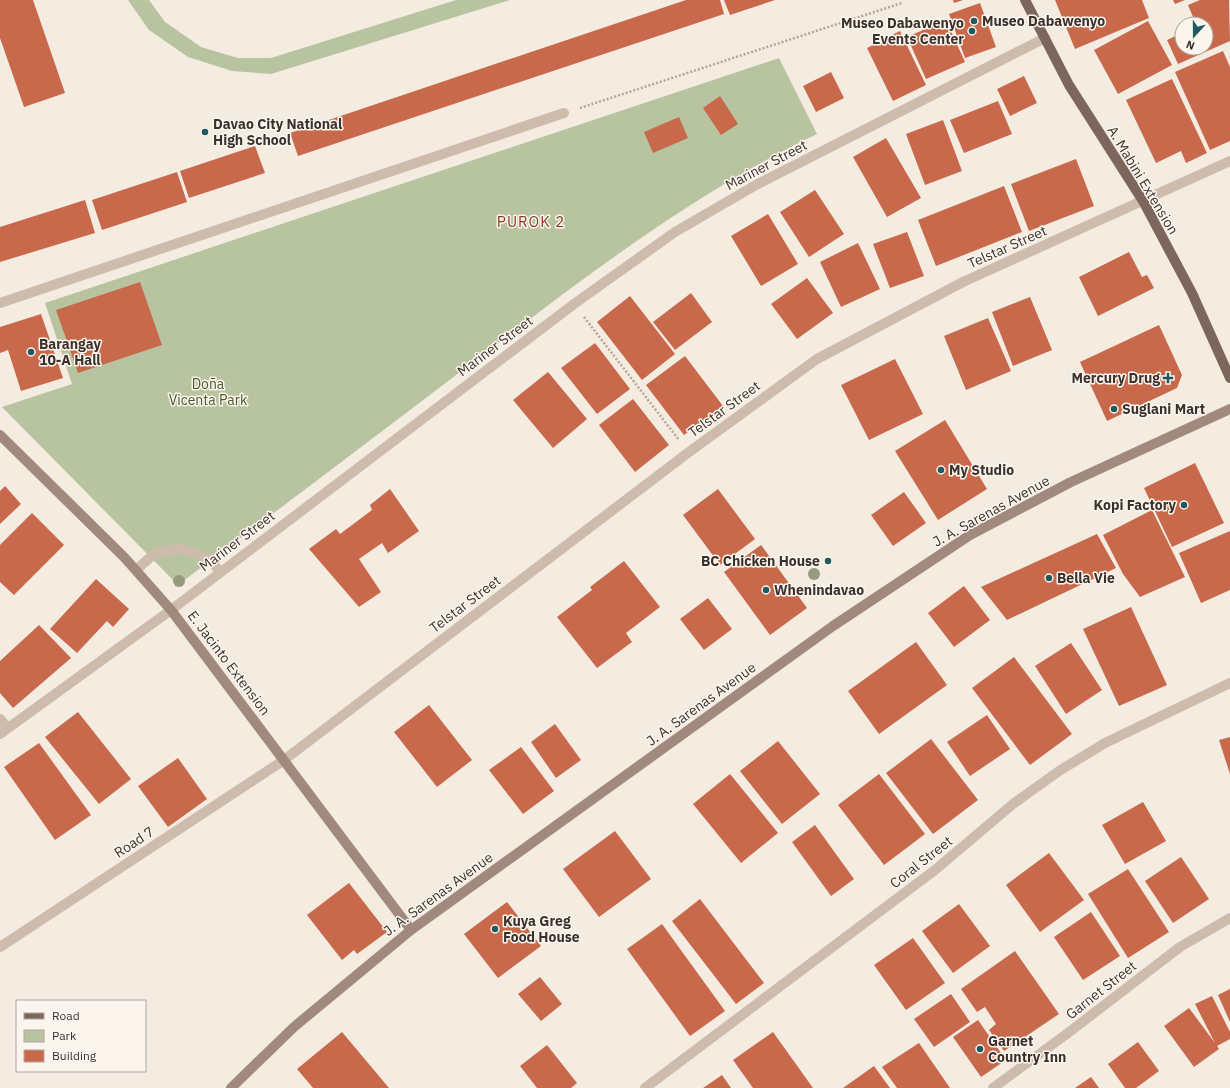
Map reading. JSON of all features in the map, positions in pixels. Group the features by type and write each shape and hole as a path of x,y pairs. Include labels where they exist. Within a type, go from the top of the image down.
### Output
{"main road":[{"name":"A. Mabini Extension","path":"1025,0 1069,85 1143,201 1192,293 1230,378"},
{"name":"J. A. Sarenas Avenue","path":"231,1088 294,1027 411,930 833,626 970,535 1071,482 1230,409"},
{"name":"E. Jacinto Extension","path":"0,435 136,570 171,610 411,930"}],"street":[{"name":"Mariner Street","path":"4,731 171,610 574,304 675,232 756,185 1045,38"},
{"path":"0,303 564,114"},
{"name":"Telstar Street","path":"284,760 689,452 817,359 963,282 1230,162"},
{"path":"136,570 154,554 168,550 182,549 209,558 220,572"},
{"name":"Coral Street","path":"645,1088 935,870 1013,804 1059,771 1105,743 1230,684"},
{"path":"0,719 4,731"},
{"name":"Road 7","path":"0,947 284,760"},
{"name":"Garnet Street","path":"992,1088 1068,1033 1180,947 1230,918"}],"path":[{"path":"564,114 902,2"},
{"path":"574,304 689,452"}],"green space":[{"path":"128,0 149,0 165,22 201,47 238,58 271,58 456,0 510,0 271,74 232,71 188,57 149,30"},
{"name":"Doña Vicenta Park","path":"779,58 817,134 773,156 730,181 647,234 607,262 178,585 2,407 72,384 45,303"}],"building":[{"path":"0,0 33,0 65,93 24,107 0,38"},
{"path":"686,0 720,0 724,14 298,156 290,133"},
{"path":"724,0 775,0 730,15"},
{"path":"953,0 963,0 954,3"},
{"path":"1055,0 1142,0 1149,18 1075,49"},
{"path":"1173,0 1185,0 1175,4"},
{"path":"1200,0 1229,0 1230,41 1214,48 1214,16 1193,16 1188,5"},
{"name":"Museo Dabawenyo Events Center","path":"980,3 996,47 965,58 949,14"},
{"path":"946,20 965,62 926,79 907,37"},
{"path":"1148,21 1172,65 1118,94 1094,50"},
{"path":"900,31 926,85 893,101 867,48"},
{"path":"1174,37 1174,55 1167,40"},
{"path":"1223,51 1230,67 1230,141 1210,150 1175,72"},
{"path":"1174,56 1196,56 1178,64"},
{"path":"831,72 844,98 816,112 803,86"},
{"path":"1024,76 1037,103 1010,116 997,89"},
{"path":"1172,79 1207,153 1186,163 1181,151 1156,163 1126,100"},
{"path":"720,96 738,124 721,135 703,108"},
{"path":"998,101 1012,134 964,153 950,120"},
{"path":"679,117 688,138 653,153 644,132"},
{"path":"943,120 962,171 925,185 906,134"},
{"path":"886,138 921,198 887,217 853,157"},
{"path":"255,146 265,173 189,198 180,171"},
{"path":"1076,159 1094,206 1029,231 1011,184"},
{"path":"177,172 187,202 102,230 92,200"},
{"path":"1004,186 1022,232 936,266 918,220"},
{"path":"815,190 844,234 809,257 780,212"},
{"path":"85,200 95,233 0,262 0,227"},
{"path":"768,214 798,264 761,286 731,236"},
{"path":"907,232 924,276 890,288 873,244"},
{"path":"858,243 880,289 841,307 820,262"},
{"path":"1129,252 1142,277 1147,275 1154,288 1098,316 1079,277"},
{"path":"807,278 833,313 797,339 771,304"},
{"path":"140,282 162,345 78,373 56,310"},
{"path":"691,293 712,322 675,350 653,322"},
{"path":"630,296 675,354 642,380 597,322"},
{"path":"1030,297 1052,350 1013,366 992,312"},
{"name":"Barangay 10-A Hall","path":"41,314 63,378 21,391 8,350 0,353 0,327"},
{"path":"988,318 1011,371 966,390 944,336"},
{"path":"1159,325 1182,375 1177,388 1107,421 1080,362"},
{"path":"595,343 630,389 597,414 561,368"},
{"path":"685,356 723,406 684,435 646,385"},
{"path":"895,359 923,414 869,440 841,385"},
{"path":"548,372 587,419 553,448 513,400"},
{"path":"633,399 669,445 635,472 599,425"},
{"name":"My Studio","path":"945,420 987,489 938,520 895,451"},
{"name":"Kopi Factory","path":"1195,463 1224,523 1172,547 1144,488"},
{"path":"5,486 21,504 0,524 0,491"},
{"path":"390,489 419,531 388,553 382,543 359,559 381,592 359,607 309,549 336,529 340,534 372,510 370,505"},
{"path":"718,489 755,539 720,565 683,515"},
{"path":"904,492 926,523 893,546 871,515"},
{"path":"1152,510 1185,577 1140,597 1123,574 1103,535"},
{"path":"32,513 64,545 14,595 0,582 0,545"},
{"path":"1230,531 1230,590 1201,603 1179,553"},
{"name":"Bella Vie","path":"1097,534 1116,568 1007,620 981,587"},
{"name":"Whenindavao","path":"761,545 807,608 770,635 724,572"},
{"path":"624,561 660,607 626,633 632,642 597,668 557,617 592,590 590,587"},
{"path":"96,579 129,609 113,627 107,621 77,653 50,629"},
{"path":"964,586 990,620 954,647 928,613"},
{"path":"708,598 732,629 704,650 680,619"},
{"path":"1131,607 1167,685 1119,706 1083,629"},
{"path":"39,625 71,658 13,708 0,693 0,661"},
{"path":"916,642 947,685 879,734 848,691"},
{"path":"1071,643 1102,690 1066,714 1035,666"},
{"path":"1014,657 1072,734 1030,765 972,688"},
{"path":"429,705 472,760 437,787 394,732"},
{"path":"78,712 131,779 99,804 45,737"},
{"path":"987,715 1010,749 970,776 947,742"},
{"path":"555,724 581,760 556,778 531,742"},
{"path":"1230,737 1230,774 1219,740"},
{"path":"931,739 978,800 933,834 886,773"},
{"path":"778,741 820,794 782,824 740,771"},
{"path":"39,743 91,815 55,840 4,767"},
{"path":"521,747 554,791 523,814 489,770"},
{"path":"178,758 207,799 168,827 138,786"},
{"path":"730,774 778,833 741,863 693,804"},
{"path":"879,774 925,834 884,865 838,805"},
{"path":"1143,802 1166,841 1125,864 1102,825"},
{"path":"815,825 854,879 831,896 792,842"},
{"path":"615,831 651,879 599,917 563,869"},
{"path":"1049,853 1084,900 1040,932 1006,885"},
{"path":"1181,857 1209,899 1173,923 1145,881"},
{"path":"1128,869 1169,932 1128,958 1088,894"},
{"path":"349,883 387,932 357,954 354,950 342,960 307,915"},
{"path":"700,899 764,983 736,1004 672,921"},
{"path":"507,902 541,946 498,978 464,934"},
{"path":"959,904 990,946 953,973 922,931"},
{"path":"1091,912 1120,956 1083,980 1054,937"},
{"path":"662,924 725,1011 690,1036 627,949"},
{"path":"913,938 945,983 906,1010 874,965"},
{"path":"1015,951 1059,1014 1004,1051 989,1030 996,1024 985,1007 977,1012 961,989"},
{"path":"540,977 562,1004 541,1021 518,994"},
{"path":"1230,989 1230,1022 1218,995"},
{"path":"951,994 970,1022 934,1047 914,1019"},
{"path":"1212,996 1230,1032 1230,1039 1217,1046 1219,1049 1194,1067 1164,1026 1189,1008 1215,1043 1195,1004"},
{"name":"Garnet Country Inn","path":"978,1020 1006,1060 981,1077 953,1037"},
{"path":"342,1032 389,1088 313,1088 297,1069"},
{"path":"773,1032 813,1088 753,1088 733,1060"},
{"path":"1138,1042 1159,1071 1136,1088 1125,1088 1108,1064"},
{"path":"919,1043 950,1088 897,1088 882,1067"},
{"path":"547,1045 577,1083 571,1088 537,1088 520,1066"},
{"path":"874,1066 890,1088 843,1088"},
{"path":"722,1075 731,1088 703,1088"},
{"path":"1091,1077 1099,1088 1075,1088"}],"place":[{"name":"Museo Dabawenyo","path":"974,21"},
{"name":"Museo Dabawenyo Events Center","path":"972,31"},
{"name":"Davao City National High School","path":"205,132"},
{"name":"Barangay 10-A Hall","path":"31,352"},
{"name":"Mercury Drug","path":"1168,378"},
{"name":"Suglani Mart","path":"1114,409"},
{"name":"My Studio","path":"941,470"},
{"name":"Kopi Factory","path":"1184,505"},
{"name":"BC Chicken House","path":"828,561"},
{"name":"Bella Vie","path":"1049,578"},
{"name":"Whenindavao","path":"766,590"},
{"name":"Kuya Greg Food House","path":"495,929"},
{"name":"Garnet Country Inn","path":"980,1049"}],"district":[{"name":"PUROK 2","path":"531,221"}]}
